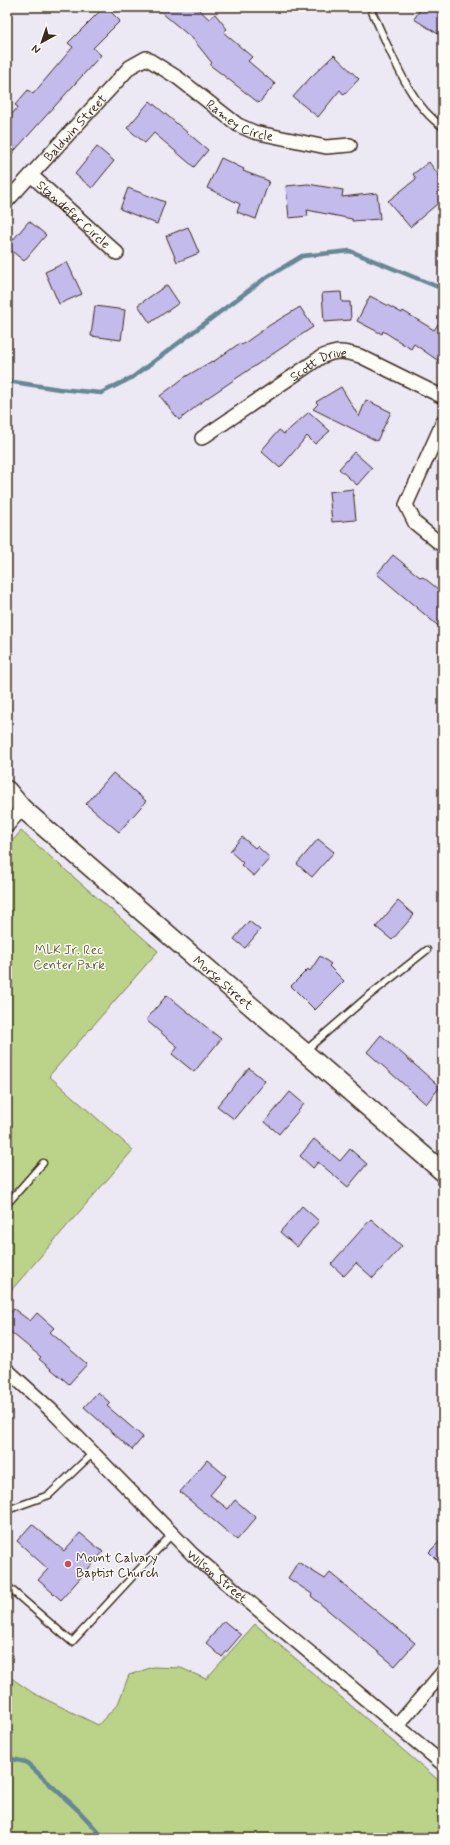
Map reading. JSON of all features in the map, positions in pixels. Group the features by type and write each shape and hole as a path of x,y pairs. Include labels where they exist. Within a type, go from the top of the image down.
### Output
{"street":[{"name":"Ramey Circle","path":"146,58 178,78 238,125 254,132 326,147 350,145"},
{"name":"Baldwin Street","path":"7,201 130,67 146,58"},
{"name":"Standefer Circle","path":"31,175 117,253"},
{"name":"Scott Drive","path":"202,438 321,357 334,351 347,352 360,356 443,397"},
{"path":"443,422 406,505 415,523 443,546"},
{"name":"Morse Street","path":"7,790 22,808 443,1172"},
{"path":"7,826 22,808"},
{"name":"Wilson Street","path":"7,1370 52,1411 193,1555 443,1764"},
{"path":"397,1726 443,1672"}],"lane":[{"path":"372,12 406,83 418,102 443,127"},
{"path":"304,1052 366,998 427,950"},
{"path":"7,1204 43,1163"},
{"path":"7,1512 10,1509 49,1495 93,1453"},
{"path":"7,1586 72,1642 172,1534"}],"green space":[{"name":"MLK Jr. Rec Center Park","path":"21,831 158,951 49,1076 133,1150 7,1295 7,847"},
{"path":"255,1624 443,1784 443,1838 15,1838 7,1831 7,1675 33,1693 98,1725 118,1704 129,1675 153,1667 181,1668 206,1679"}],"building":[{"path":"104,7 106,7 120,21 93,48 101,55 7,159 7,120 18,107 15,105 28,90 33,94 73,47 68,43"},
{"path":"155,7 196,7 209,19 215,14 227,29 223,32 252,57 248,61 275,84 259,103 210,65 212,63 193,39"},
{"path":"422,7 443,7 443,37 414,19"},
{"path":"334,55 359,79 344,95 340,90 318,117 293,97"},
{"path":"150,101 208,150 194,167 154,133 145,143 127,128"},
{"path":"97,147 114,161 92,188 75,174"},
{"path":"221,158 244,169 243,171 269,181 256,219 237,212 240,204 207,188"},
{"path":"429,162 443,181 443,199 410,227 388,201 416,179 413,174"},
{"path":"308,184 343,190 342,197 377,193 380,219 352,221 352,219 307,210 308,216 289,218 286,186"},
{"path":"128,188 165,202 157,224 120,209"},
{"path":"29,221 46,235 24,261 7,247"},
{"path":"188,227 199,253 177,262 166,236"},
{"path":"67,262 82,294 59,304 45,272"},
{"path":"167,285 179,303 150,323 138,305"},
{"path":"341,292 342,302 350,302 351,320 324,322 322,293"},
{"path":"370,296 402,313 403,311 434,330 443,317 443,364 414,344 411,349 383,331 382,334 357,321"},
{"path":"95,306 125,310 121,340 91,336"},
{"path":"300,307 313,327 207,398 179,420 160,396 185,377 212,361 213,362 240,343 242,345 270,325"},
{"path":"341,387 359,417 366,400 391,412 377,441 313,409 318,404 316,402"},
{"path":"309,412 330,431 315,444 307,436 280,468 261,451 279,430 284,434"},
{"path":"354,452 372,468 357,485 339,469"},
{"path":"353,489 356,520 332,522 329,492"},
{"path":"393,555 421,578 423,577 443,593 443,630 377,574"},
{"path":"113,773 146,801 119,832 86,804"},
{"path":"242,837 255,848 257,846 270,858 254,876 241,865 243,863 230,851"},
{"path":"318,839 334,852 312,877 297,864"},
{"path":"398,901 414,915 392,940 376,927"},
{"path":"249,921 260,930 245,948 234,939"},
{"path":"320,956 331,964 329,966 344,981 315,1010 291,986 308,969 310,971"},
{"path":"167,995 221,1039 194,1072 172,1054 178,1047 146,1020"},
{"path":"381,1035 440,1087 426,1104 367,1052"},
{"path":"249,1068 265,1081 234,1119 217,1106"},
{"path":"290,1092 304,1104 279,1134 265,1122"},
{"path":"314,1139 340,1161 350,1149 367,1164 348,1187 318,1162 313,1168 300,1156"},
{"path":"302,1206 319,1221 297,1247 280,1232"},
{"path":"371,1219 402,1246 373,1278 356,1263 344,1276 331,1264"},
{"path":"14,1309 30,1321 37,1313 54,1328 50,1332 87,1364 69,1384 39,1359 41,1357 7,1329 7,1317"},
{"path":"98,1392 110,1403 107,1406 143,1437 132,1450 84,1407"},
{"path":"207,1460 226,1476 210,1495 228,1509 235,1500 256,1518 237,1540 180,1492"},
{"name":"Mount Calvary Baptist Church","path":"32,1524 64,1551 80,1533 103,1552 61,1600 38,1580 48,1569 17,1541"},
{"path":"443,1538 443,1566 429,1552"},
{"path":"298,1562 325,1579 330,1573 415,1643 395,1666 311,1596 312,1594 288,1578"},
{"path":"224,1621 241,1635 222,1657 206,1643"}],"waterway":[{"path":"7,381 59,389 101,393 133,377 264,279 302,256 350,251 443,289"},
{"path":"7,1758 26,1762 79,1811 104,1838"}],"place":[{"name":"Mount Calvary Baptist Church","path":"68,1564"}]}
